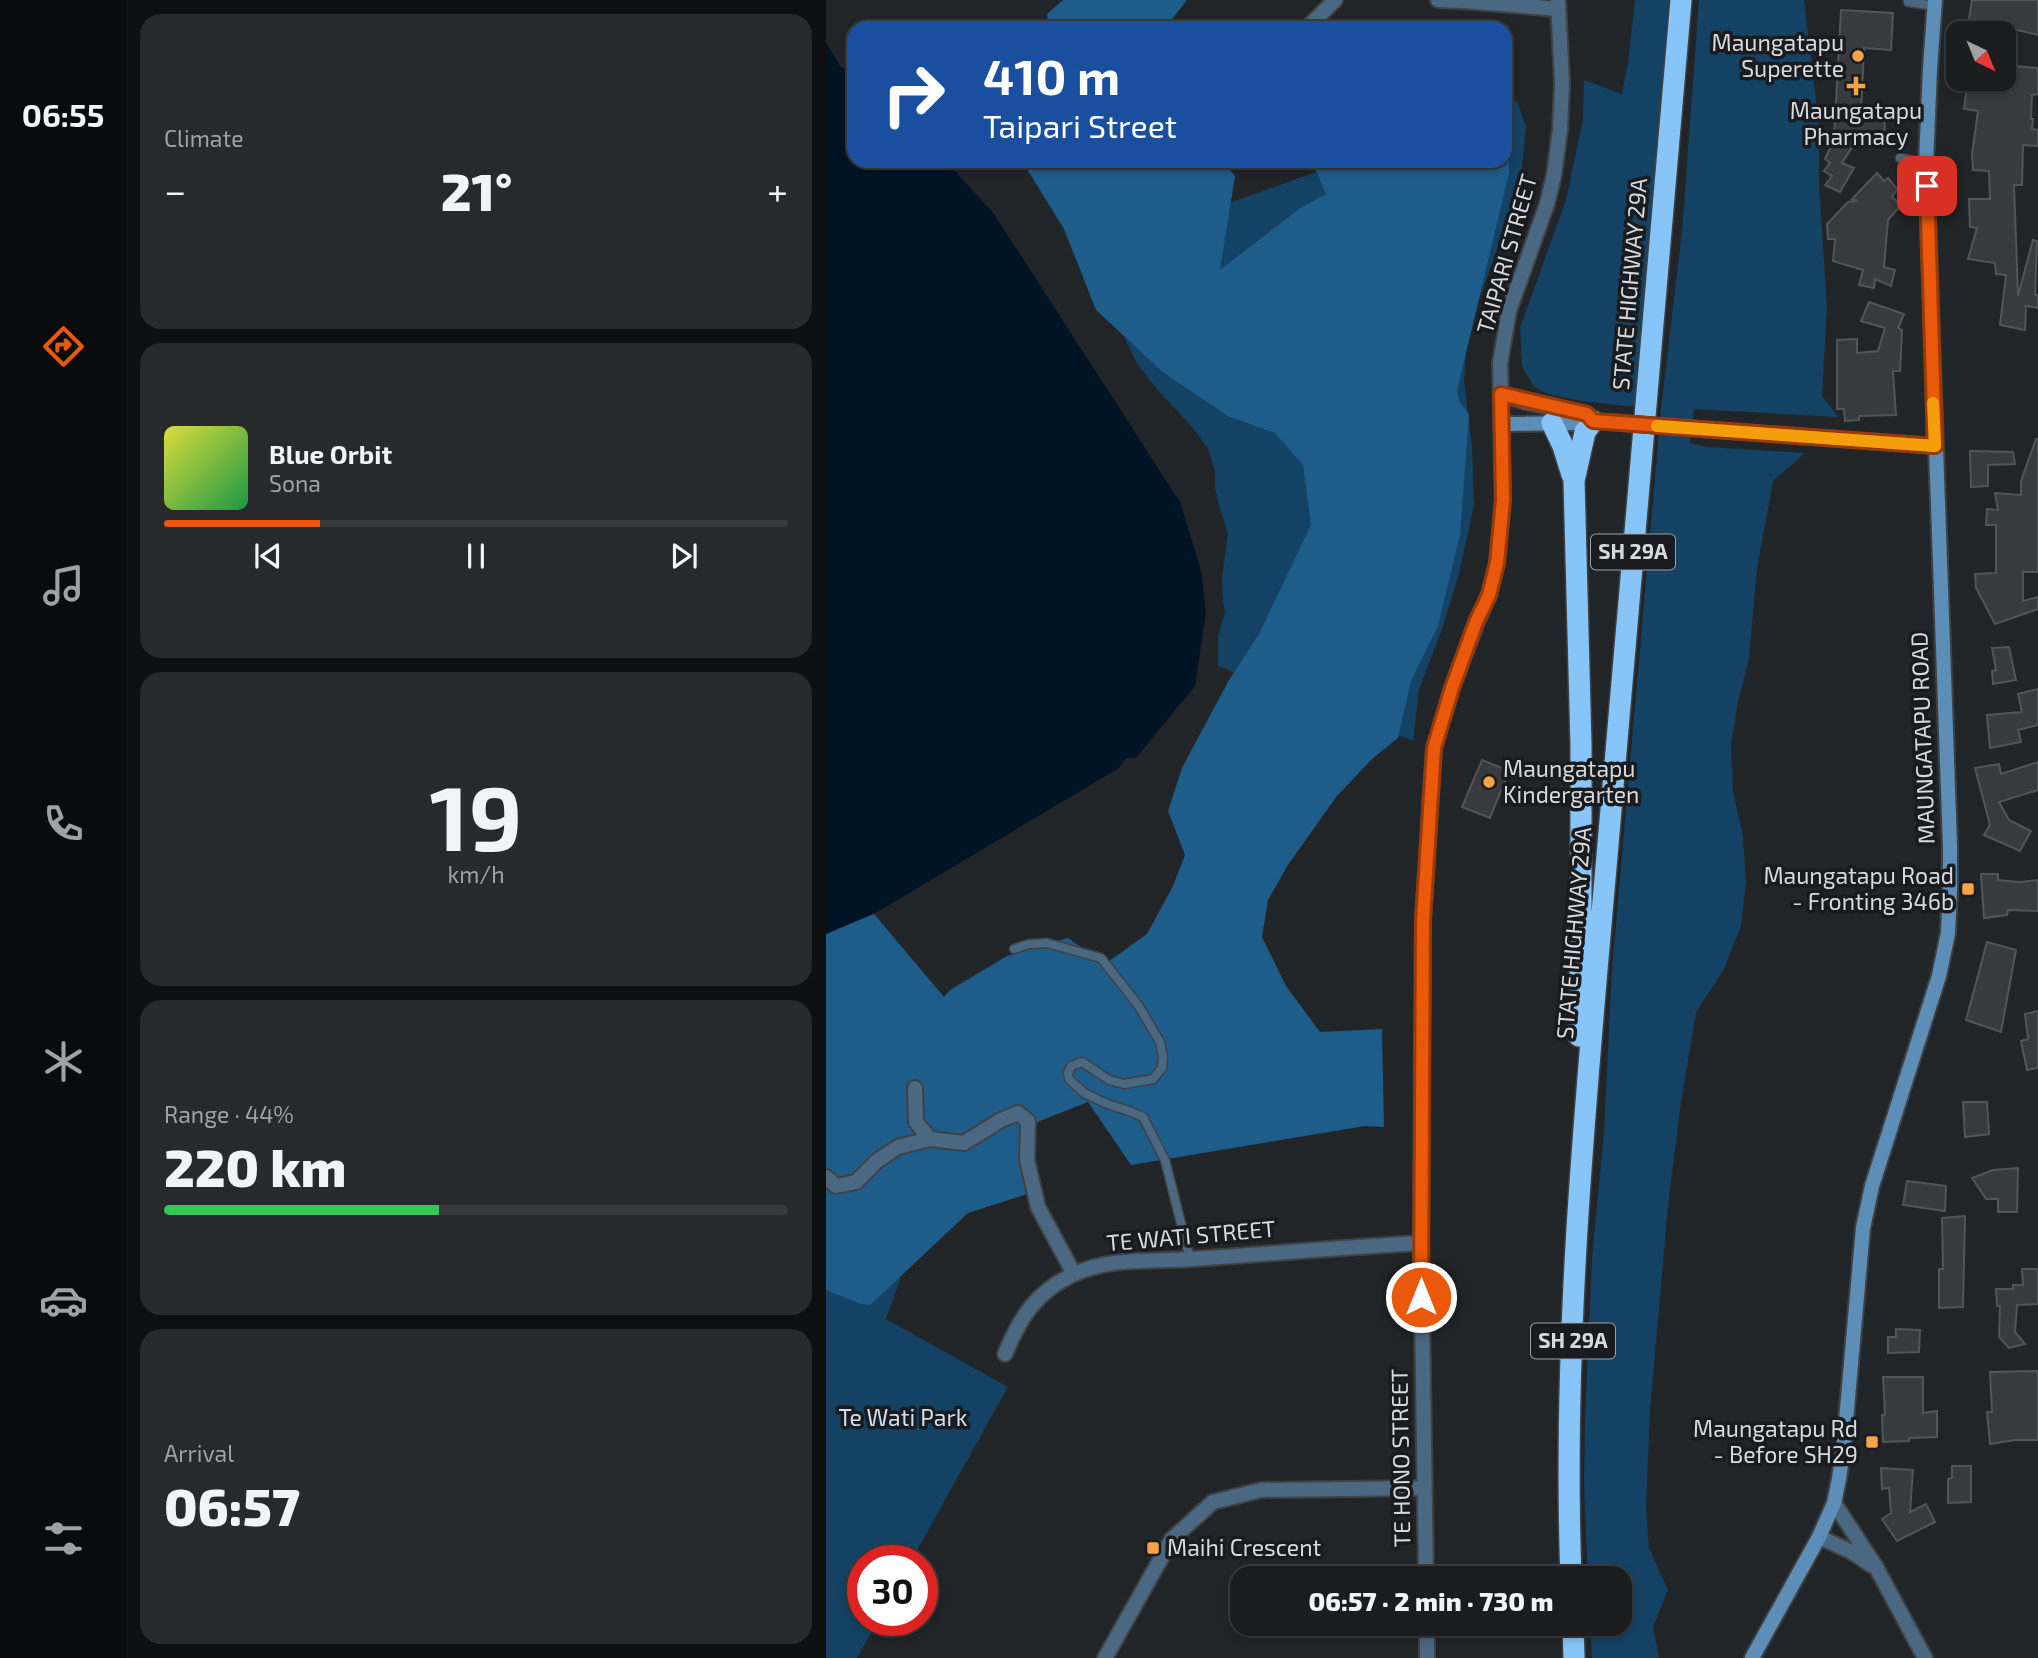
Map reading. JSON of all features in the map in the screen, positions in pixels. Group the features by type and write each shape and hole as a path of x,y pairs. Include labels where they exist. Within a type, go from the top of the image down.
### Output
{"highway":[{"name":"STATE HIGHWAY 29A","path":"1570,1566 1568,1510 1571,1389 1586,1104 1681,0"},
{"name":"SH 29A","path":"1586,1104 1578,1062 1581,745 1574,481 1585,432 1602,422"},
{"name":"SH 29A","path":"1552,423 1563,446 1574,481"},
{"path":"1573,1636 1574,1658"}],"street":[{"path":"1314,21 1335,0"},
{"path":"1438,0 1558,5"},
{"name":"MAUNGATAPU ROAD","path":"1752,1658 1819,1537 1834,1503 1844,1443 1863,1228 1872,1186 1939,976 1948,933 1950,846 1926,163 1935,3"},
{"name":"TAIPARI STREET","path":"1502,424 1500,363 1509,311 1547,204 1554,175 1562,83 1558,5"},
{"path":"1501,394 1587,414 1602,422"},
{"path":"1502,424 1602,422 1935,446"},
{"name":"TE HONO STREET","path":"1426,1566 1421,1243 1423,920 1434,748 1452,688 1489,595 1497,563 1503,500 1502,424"},
{"path":"915,1088 916,1122 930,1139"},
{"path":"826,1177 836,1186 856,1182 877,1161 898,1147 930,1139 964,1143 1001,1120 1018,1113 1028,1121 1027,1160 1038,1207 1074,1275"},
{"name":"TE WATI STREET","path":"1005,1354 1016,1327 1028,1309 1055,1284 1093,1268 1116,1263 1421,1243"},
{"path":"1105,1658 1172,1539 1213,1502 1261,1490 1424,1488"},
{"path":"1834,1503 1876,1567 1925,1658"},
{"path":"1819,1537 1876,1567"},
{"path":"1427,1636 1427,1658"}],"lane":[{"path":"1908,2 1935,3"},
{"path":"1900,158 1926,163"},
{"path":"1014,949 1029,944 1047,943 1101,958 1138,1005 1160,1042 1162,1068 1153,1079 1124,1084 1109,1080 1082,1062 1071,1066 1068,1073 1069,1079 1084,1093 1143,1117 1165,1160 1190,1259"}],"green space":[{"path":"1635,0 1669,0 1636,407 1582,401 1548,394 1534,387 1522,366 1520,328 1566,200 1583,119 1584,80 1622,94"},
{"path":"1699,0 1804,0 1819,126 1819,183 1827,307 1822,396 1838,417 1694,409 1690,443 1707,447 1805,453 1773,481 1757,569 1749,658 1731,746 1733,791 1743,836 1746,882 1741,926 1724,969 1696,1012 1668,1205 1650,1411 1646,1507 1649,1548 1668,1590 1653,1627 1659,1658 1592,1658 1591,1636 1632,1636 1632,1566 1587,1566 1584,1486 1585,1420 1592,1259 1604,1132 1612,970 1661,409 1682,232"},
{"path":"1517,101 1526,127 1520,185 1467,333 1464,381 1472,447 1474,505 1459,574 1419,690 1413,741 1218,666 1218,636 1225,612 1222,578 1228,534 1215,488 1215,471 1208,449 1193,428 1138,365 1087,254 1327,168 1512,168 1512,103"},
{"name":"Te Wati Park","path":"826,1232 906,1263 886,1319 1008,1387 920,1545 847,1545 847,1636 869,1636 857,1658 826,1658"}],"shaded area":[{"path":"1063,0 1187,0 1170,21 1048,21 1047,14"},
{"path":"826,42 840,66 847,71 847,168 952,168 994,214 1180,502 1201,570 1206,613 1195,686 1136,758 1126,758 1119,768 879,911 826,934"},
{"path":"1026,168 1229,168 1235,176 1220,270 1299,209 1326,194 1315,168 1509,168 1457,391 1460,403 1469,414 1460,535 1438,626 1411,681 1398,738 1372,759 1336,797 1288,865 1268,900 1262,937 1286,986 1320,1032 1382,1029 1384,1127 1365,1126 1131,1165 1088,1102 1027,1126 1040,1190 968,1213 870,1305 826,1290 826,934 874,914 944,997 950,990 1007,956 1068,938 1105,964 1147,934 1173,886 1185,855 1168,811 1182,768 1229,680 1259,634 1311,525 1303,465 1275,433 1228,416 1164,373 1096,310 1064,229"}],"building":[{"path":"1972,0 2038,0 2038,35 2016,30 2016,21 1969,21"},
{"path":"1841,10 1893,13 1891,50 1864,48 1861,112 1885,113 1884,147 1848,141 1853,146 1842,163 1854,168 1840,192 1825,185 1832,176 1824,171 1830,163 1825,159 1834,139"},
{"path":"2016,66 2038,68 2038,94 2032,95 2031,119 2032,129 2038,130 2038,146 2023,145 2022,185 2014,185 2018,296 2033,240 2037,241 2035,295 2038,295 2038,308 2026,306 2025,330 2000,325 2006,275 1996,274 1995,263 1968,259 1977,228 1970,227 1969,199 1990,199 1989,171 1973,170 1972,154 1978,111 1964,109 1966,91 2016,91"},
{"path":"1877,173 1884,181 1888,178 1897,189 1892,197 1901,205 1888,220 1884,267 1895,270 1891,286 1875,279 1874,288 1859,285 1863,270 1833,261 1835,239 1828,239 1827,224 1848,202 1857,201 1852,199"},
{"path":"1869,302 1904,314 1898,328 1902,330 1900,371 1893,371 1896,415 1859,416 1859,420 1845,421 1844,409 1837,409 1837,340 1857,339 1857,353 1878,351 1885,328 1861,321"},
{"path":"2036,439 2038,572 2023,572 2023,601 2038,597 2038,609 1995,624 1976,588 1975,574 1996,573 1996,525 1986,525 1987,509 1998,510 1995,493 2021,495 2021,481"},
{"path":"1970,451 2013,452 2015,464 1988,465 1988,486 1971,487"},
{"path":"2009,647 2016,680 1993,684 1992,671 1996,670 1992,648"},
{"path":"2038,689 2038,725 2018,730 2021,742 1990,748 1987,715 2022,712 2018,694"},
{"path":"1482,760 1509,771 1490,818 1462,807"},
{"path":"2038,762 2038,790 1999,802 2009,820 2031,831 2020,851 1984,835 1990,825 1975,768 1999,764 2001,774"},
{"path":"1981,874 1998,874 1998,880 2038,880 2038,911 2008,910 2007,915 1984,918"},
{"path":"1987,942 2016,950 2001,1032 1966,1020"},
{"path":"2038,1011 2038,1068 2027,1070 2021,1041 2028,1039 2025,1014"},
{"path":"1963,1102 1987,1102 1989,1134 1965,1137"},
{"path":"2018,1168 2017,1212 1998,1212 1998,1199 1986,1199 1972,1178 1993,1170"},
{"path":"1907,1181 1946,1186 1945,1211 1903,1205"},
{"path":"1965,1216 1963,1307 1939,1308 1939,1269 1943,1269 1942,1218"},
{"path":"2022,1269 2038,1269 2038,1304 2017,1305 2015,1332 2025,1344 2009,1348 1999,1337 2000,1306 1997,1306 1996,1289 2013,1289 2013,1285 2023,1285"},
{"path":"1896,1329 1920,1330 1919,1352 1888,1353 1888,1337 1896,1337"},
{"path":"2038,1371 2038,1440 1990,1444 1987,1412 1992,1412 1990,1372"},
{"path":"1883,1377 1923,1377 1923,1413 1937,1411 1937,1437 1883,1442"},
{"path":"1952,1466 1971,1466 1971,1502 1948,1503 1948,1479 1952,1478"},
{"path":"1881,1468 1913,1470 1910,1512 1926,1504 1935,1522 1897,1541 1882,1519 1891,1513 1889,1488 1882,1489"}],"slow traffic":[{"path":"1657,426 1935,446 1933,403"}],"place":[{"name":"Maungatapu Superette","path":"1858,56"},
{"name":"Maungatapu Pharmacy","path":"1856,86"},
{"name":"Maungatapu Kindergarten","path":"1489,782"},
{"name":"Maungatapu Road - Fronting 346b","path":"1968,889"},
{"name":"Maungatapu Rd - Before SH29","path":"1872,1442"},
{"name":"Maihi Crescent","path":"1153,1548"}],"route":[{"path":"1421,1297 1423,920 1434,748 1452,688 1489,595 1497,563 1503,500 1501,394 1587,414 1593,421 1935,446 1927,186"}]}
